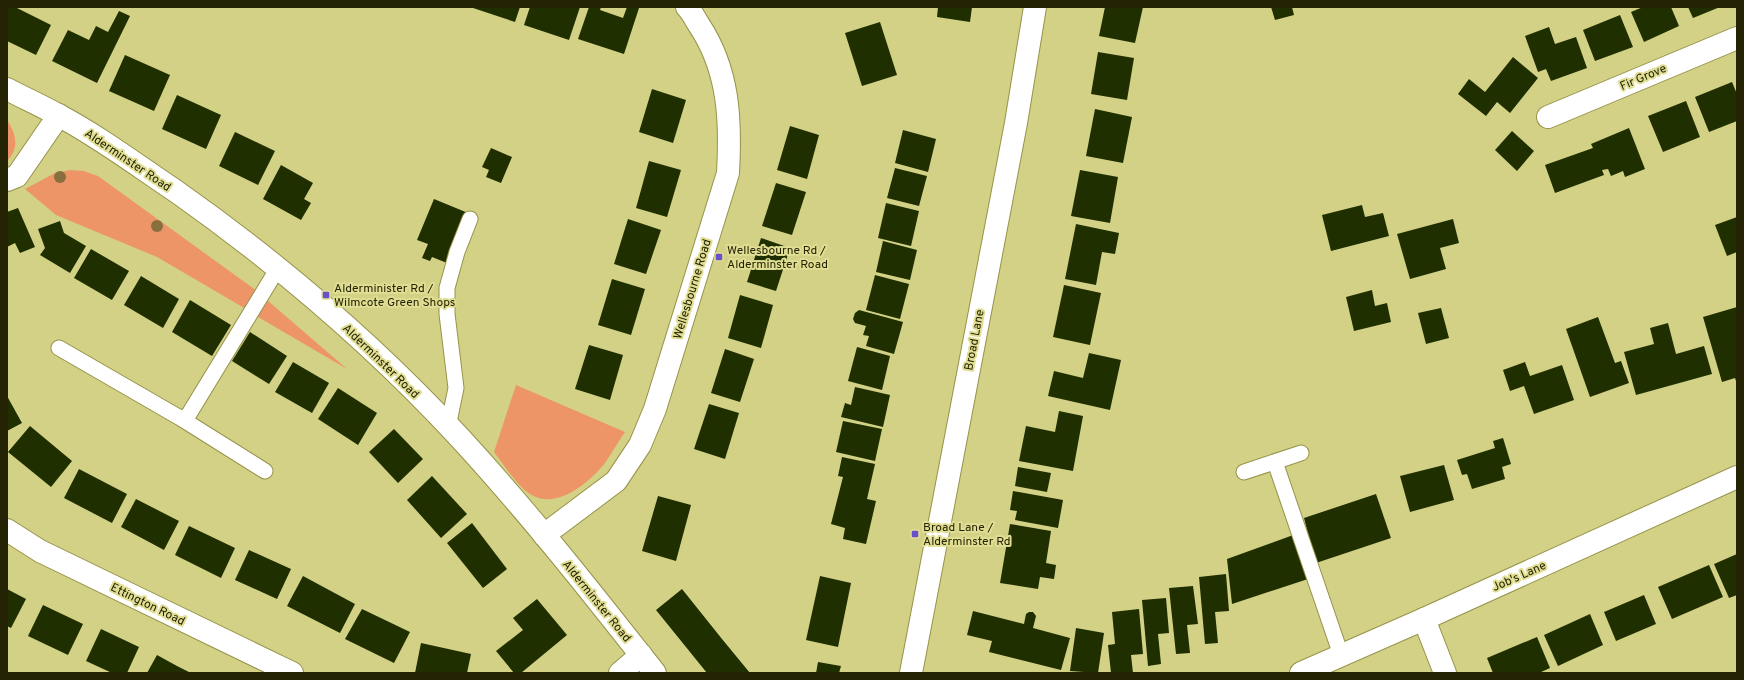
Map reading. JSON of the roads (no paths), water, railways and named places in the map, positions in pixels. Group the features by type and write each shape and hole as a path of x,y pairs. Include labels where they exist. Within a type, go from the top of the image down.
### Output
{"street":[{"name":"Wellesbourne Road","path":"544,535 616,480 640,445 655,409 728,173 730,137 728,103 721,68 708,38 687,7"},
{"name":"Broad Lane","path":"911,673 1016,123 1035,7"},
{"name":"Fir Grove","path":"1548,117 1737,38"},
{"name":"Alderminster Road","path":"7,89 59,115 131,160 222,224 278,268 376,353 448,427 544,535 655,673"},
{"path":"7,180 17,176 59,115"},
{"name":"Job's Lane","path":"1301,673 1737,477"},
{"name":"Ettington Road","path":"7,530 40,551 292,673"},
{"path":"1424,619 1445,673"},
{"path":"620,673 641,655"}],"lane":[{"path":"448,427 456,388 447,314 447,288 457,252 470,219"},
{"path":"182,419 190,414 278,268"},
{"path":"59,348 182,419 265,471"},
{"path":"1244,472 1301,453"},
{"path":"1275,462 1341,655"}],"place":[{"name":"Wellesbourne Rd / Alderminster Road","path":"719,257"},
{"name":"Alderminister Rd / Wilmcote Green Shops","path":"326,295"},
{"name":"Broad Lane / Alderminster Rd","path":"915,534"}]}
